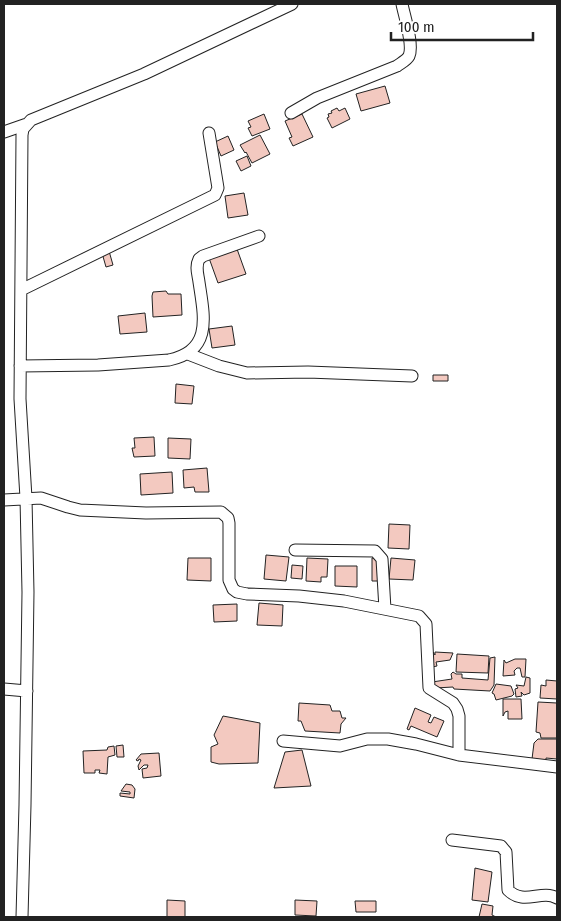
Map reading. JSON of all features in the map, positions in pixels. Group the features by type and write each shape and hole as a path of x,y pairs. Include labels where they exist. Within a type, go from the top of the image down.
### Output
{"street":[{"path":"4,132 144,74 292,4"},
{"path":"291,112 317,98 397,66 407,59 410,55 410,44 402,4"},
{"path":"22,917 28,573 26,498 21,432 21,140 27,124"},
{"path":"21,290 215,195 218,188 210,133"},
{"path":"20,366 98,365 169,360 188,354 201,338 204,328 196,268 199,259 259,236"},
{"path":"188,354 219,366 247,373 308,372 412,376"},
{"path":"4,500 41,498 68,508 80,510 146,513 221,512 225,514 229,523 229,580 233,589 237,592 322,598 416,615 425,621 427,628 428,684 432,690 450,701 457,709 459,716 460,755"},
{"path":"295,550 375,551 382,559 385,609"},
{"path":"4,689 27,690"},
{"path":"283,741 340,746 367,738 388,739 460,755 557,767"},
{"path":"452,840 501,846 506,852 508,890 512,894 531,898 552,895 557,898"}],"building":[{"path":"385,86 390,103 361,111 356,94"},
{"path":"337,108 339,111 345,108 350,119 332,128 327,118 329,117 328,114"},
{"path":"264,114 270,129 252,136 248,128 251,127 248,121"},
{"path":"302,114 313,137 293,146 289,138 292,137 285,121"},
{"path":"260,135 270,154 252,163 240,145"},
{"path":"228,136 234,150 221,156 215,142"},
{"path":"247,156 251,166 241,171 236,161"},
{"path":"244,193 248,215 228,218 225,196"},
{"path":"237,249 246,274 218,283 209,258"},
{"path":"109,251 113,265 106,267 102,253"},
{"path":"166,291 168,294 181,294 182,315 153,317 153,292"},
{"path":"145,313 147,332 120,334 118,316"},
{"path":"232,326 235,345 212,348 209,329"},
{"path":"433,375 448,375 448,381 433,381"},
{"path":"176,384 194,386 192,404 175,403"},
{"path":"154,437 155,456 134,457 132,448 135,448 134,438"},
{"path":"168,438 191,439 190,459 168,458"},
{"path":"207,468 209,492 195,492 194,487 184,488 183,470"},
{"path":"172,472 173,493 141,495 140,474"},
{"path":"389,524 410,525 409,549 388,548"},
{"path":"266,555 289,557 286,581 264,579"},
{"path":"188,558 211,558 211,581 187,580"},
{"path":"307,558 328,559 327,577 321,577 321,582 306,581"},
{"path":"372,558 379,558 378,581 372,581"},
{"path":"391,558 415,560 413,580 389,579"},
{"path":"292,565 303,566 302,579 291,578"},
{"path":"335,566 357,566 357,587 335,586"},
{"path":"259,603 283,605 282,626 257,625"},
{"path":"237,604 237,621 214,622 213,605"},
{"path":"433,652 435,655 435,652 453,653 450,660 436,662 437,666 432,667 434,664 432,664 430,654"},
{"path":"457,654 489,656 488,673 456,672"},
{"path":"495,657 494,685 490,691 454,689 453,687 435,688 432,682 452,679 451,674 453,672 462,674 462,678 488,680 490,658"},
{"path":"515,659 526,659 525,677 522,677 520,668 514,671 515,675 503,676 504,660 506,663"},
{"path":"526,677 530,678 530,693 524,695 521,692 522,696 516,697 515,689 518,688 516,685 524,686"},
{"path":"546,680 557,681 557,699 540,698 541,685 546,686"},
{"path":"496,684 511,686 514,694 496,700 492,693"},
{"path":"503,699 521,699 522,719 508,719 508,711 503,716"},
{"path":"538,702 557,703 557,738 541,738 540,733 536,732"},
{"path":"299,703 330,705 332,711 340,711 342,718 346,718 341,724 340,733 305,731 301,721 298,721"},
{"path":"415,708 431,715 428,722 431,723 434,717 444,721 437,737 411,726 409,730 407,729"},
{"path":"223,716 260,723 258,763 219,764 211,762 211,747 218,744 214,735"},
{"path":"538,739 557,739 557,759 532,759 534,743"},
{"path":"123,745 124,757 117,757 116,746"},
{"path":"114,746 115,755 108,757 107,774 99,773 100,770 95,770 95,773 84,773 83,751 107,750 108,747"},
{"path":"302,750 311,786 274,788 285,752"},
{"path":"159,753 161,776 143,778 142,769 147,768 148,765 144,765 139,770 138,766 141,760 136,760 141,754"},
{"path":"126,784 132,785 135,789 134,798 120,796 120,793 130,794 130,792 121,791"},
{"path":"475,868 492,872 488,902 472,900"},
{"path":"167,900 185,901 185,917 167,917"},
{"path":"295,900 317,901 316,916 295,915"},
{"path":"355,901 376,901 376,912 356,912"},
{"path":"482,904 493,906 492,915 496,917 479,917"}]}
